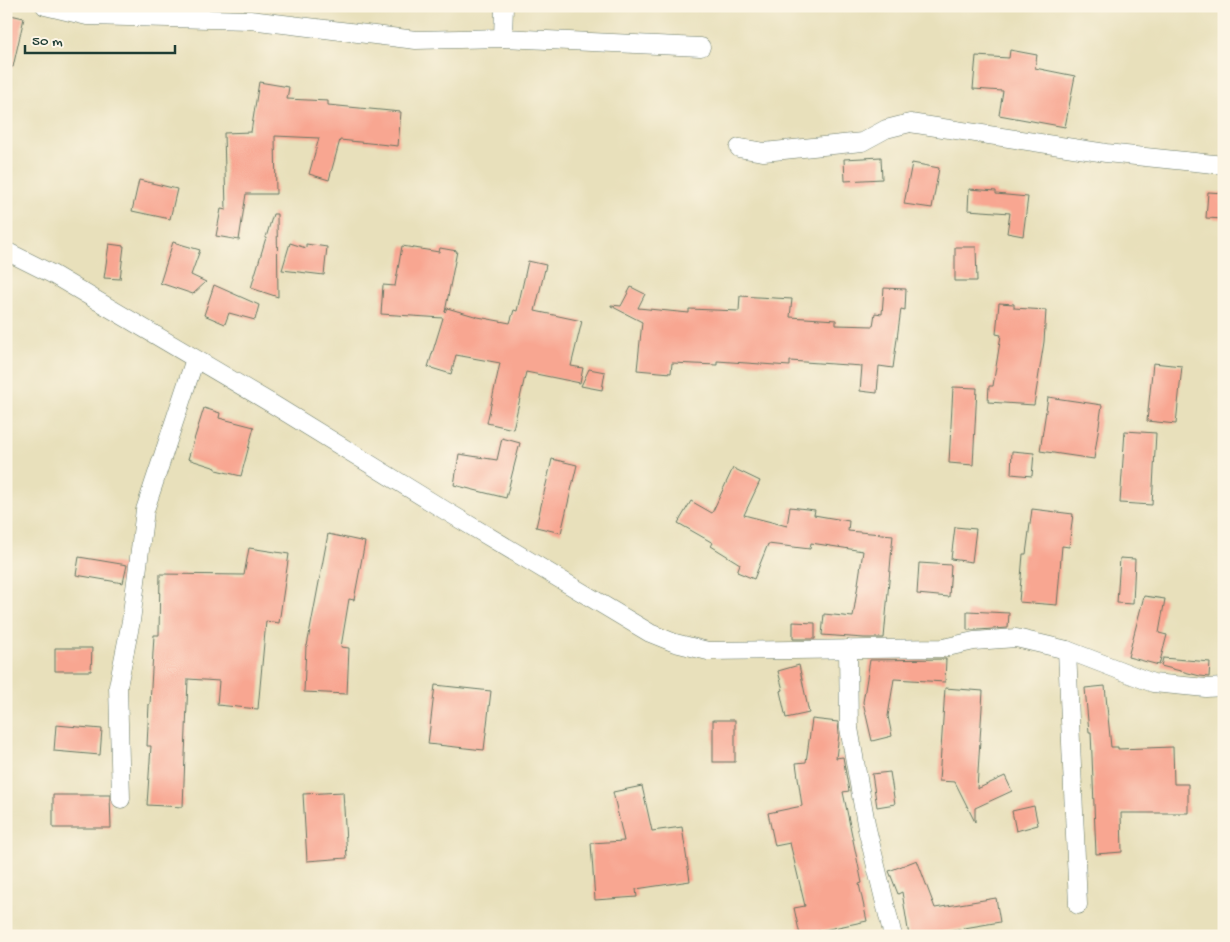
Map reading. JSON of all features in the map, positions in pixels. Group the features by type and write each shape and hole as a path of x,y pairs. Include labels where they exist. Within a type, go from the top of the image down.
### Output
{"street":[{"path":"45,6 87,16 250,20 416,40 503,38 701,47"},
{"path":"503,38 504,6"},
{"path":"739,148 764,152 862,142 886,129 910,123 1106,153 1224,165"},
{"path":"6,251 52,274 274,405 650,634 675,643 708,651 848,650 943,648 974,641 1016,638 1067,650 1153,683 1206,688 1224,687"},
{"path":"121,799 118,686 131,621 144,510 195,359"},
{"path":"848,650 850,728 867,829 893,936"},
{"path":"1067,650 1078,905"}],"building":[{"path":"6,14 24,18 13,67 6,66"},
{"path":"1010,50 1037,55 1035,68 1075,76 1065,127 999,115 1003,91 973,89 976,56 1009,58"},
{"path":"259,82 289,87 287,99 328,101 328,105 401,112 398,146 340,140 329,180 309,174 319,138 275,136 276,194 246,194 239,240 216,236 221,209 226,210 224,133 251,132"},
{"path":"881,157 882,179 845,181 844,159"},
{"path":"912,163 939,168 932,208 904,204"},
{"path":"139,180 177,189 170,219 132,211"},
{"path":"969,189 996,191 996,194 1028,197 1023,236 1007,233 1010,213 968,210"},
{"path":"1208,192 1224,193 1224,219 1206,218"},
{"path":"273,214 277,214 278,297 251,288"},
{"path":"173,242 200,250 191,275 206,282 193,294 160,283"},
{"path":"290,243 306,248 306,244 327,247 324,275 282,270"},
{"path":"109,244 124,246 120,279 104,278"},
{"path":"402,246 439,252 440,248 457,251 445,312 447,308 478,317 510,323 514,310 517,311 528,261 546,265 535,311 582,321 571,366 583,368 580,383 526,372 513,429 487,423 500,363 456,355 451,374 428,367 443,318 381,314 383,285 395,286"},
{"path":"955,247 976,247 977,281 955,281"},
{"path":"214,285 259,305 255,320 229,313 225,324 204,315"},
{"path":"631,287 645,294 638,308 689,313 689,309 739,311 740,296 792,299 790,317 836,320 836,325 873,326 875,313 882,314 884,288 906,289 905,310 901,309 893,368 879,366 877,393 860,391 862,366 790,361 790,366 717,361 717,365 672,363 671,373 637,370 642,322 611,306 621,306"},
{"path":"999,303 1014,304 1014,308 1046,310 1044,342 1034,405 988,402 989,386 993,386 1001,335 996,334"},
{"path":"1153,363 1182,366 1176,424 1147,421"},
{"path":"589,369 605,372 602,390 581,386"},
{"path":"953,387 977,388 973,465 949,463"},
{"path":"1048,397 1102,405 1094,459 1040,451"},
{"path":"204,408 220,413 219,418 254,427 241,476 216,470 216,468 188,459"},
{"path":"1125,431 1156,433 1152,505 1120,503"},
{"path":"502,438 520,443 506,498 454,485 459,454 497,460"},
{"path":"1012,451 1034,453 1032,476 1011,474"},
{"path":"552,459 577,465 561,533 536,527"},
{"path":"733,468 760,481 744,515 787,526 790,507 815,510 814,515 849,521 848,531 893,535 884,638 822,635 824,614 853,617 863,551 811,543 810,549 768,544 754,579 737,572 740,564 711,546 713,543 678,523 691,501 712,513"},
{"path":"1032,509 1073,514 1069,547 1062,546 1057,605 1019,602 1023,554 1026,554"},
{"path":"955,527 976,529 972,562 951,559"},
{"path":"328,534 365,542 354,600 349,599 341,647 349,648 347,694 304,692 306,646"},
{"path":"249,548 289,554 279,623 266,621 258,709 217,705 219,681 188,679 183,807 147,805 151,746 147,746 149,704 154,635 159,635 160,574 244,575"},
{"path":"79,557 127,565 123,583 76,575"},
{"path":"1120,558 1135,559 1133,604 1117,603"},
{"path":"919,563 951,565 949,597 917,594"},
{"path":"1144,596 1165,599 1159,633 1167,635 1159,665 1128,657"},
{"path":"967,611 1009,613 1008,628 967,630"},
{"path":"793,622 815,623 815,639 793,639"},
{"path":"55,648 92,648 91,671 55,671"},
{"path":"1163,658 1210,662 1209,677 1161,666"},
{"path":"946,659 945,682 894,679 888,716 892,736 872,741 863,702 870,660"},
{"path":"799,665 809,713 786,718 780,691 783,690 778,671"},
{"path":"435,685 491,691 484,750 428,744"},
{"path":"1105,686 1111,747 1118,747 1118,749 1173,747 1174,784 1188,784 1188,813 1121,813 1122,852 1096,854 1091,732 1089,732 1085,688"},
{"path":"945,688 983,691 977,789 1005,776 1012,791 975,808 975,822 955,782 939,781"},
{"path":"812,719 838,722 839,734 836,758 843,757 849,791 843,792 862,883 859,884 867,921 800,935 794,908 805,906 790,843 775,846 768,813 802,806 796,763 806,762"},
{"path":"713,720 735,720 735,762 713,762"},
{"path":"56,725 102,729 100,755 54,751"},
{"path":"890,772 895,804 877,807 872,774"},
{"path":"642,786 652,831 682,827 690,881 636,889 637,897 595,900 591,843 624,841 613,792"},
{"path":"343,792 347,858 307,861 303,794"},
{"path":"53,795 110,795 111,828 53,828"},
{"path":"1034,806 1038,825 1016,831 1012,811"},
{"path":"917,860 935,908 996,898 1000,922 909,936 902,892 898,894 889,871"}]}
